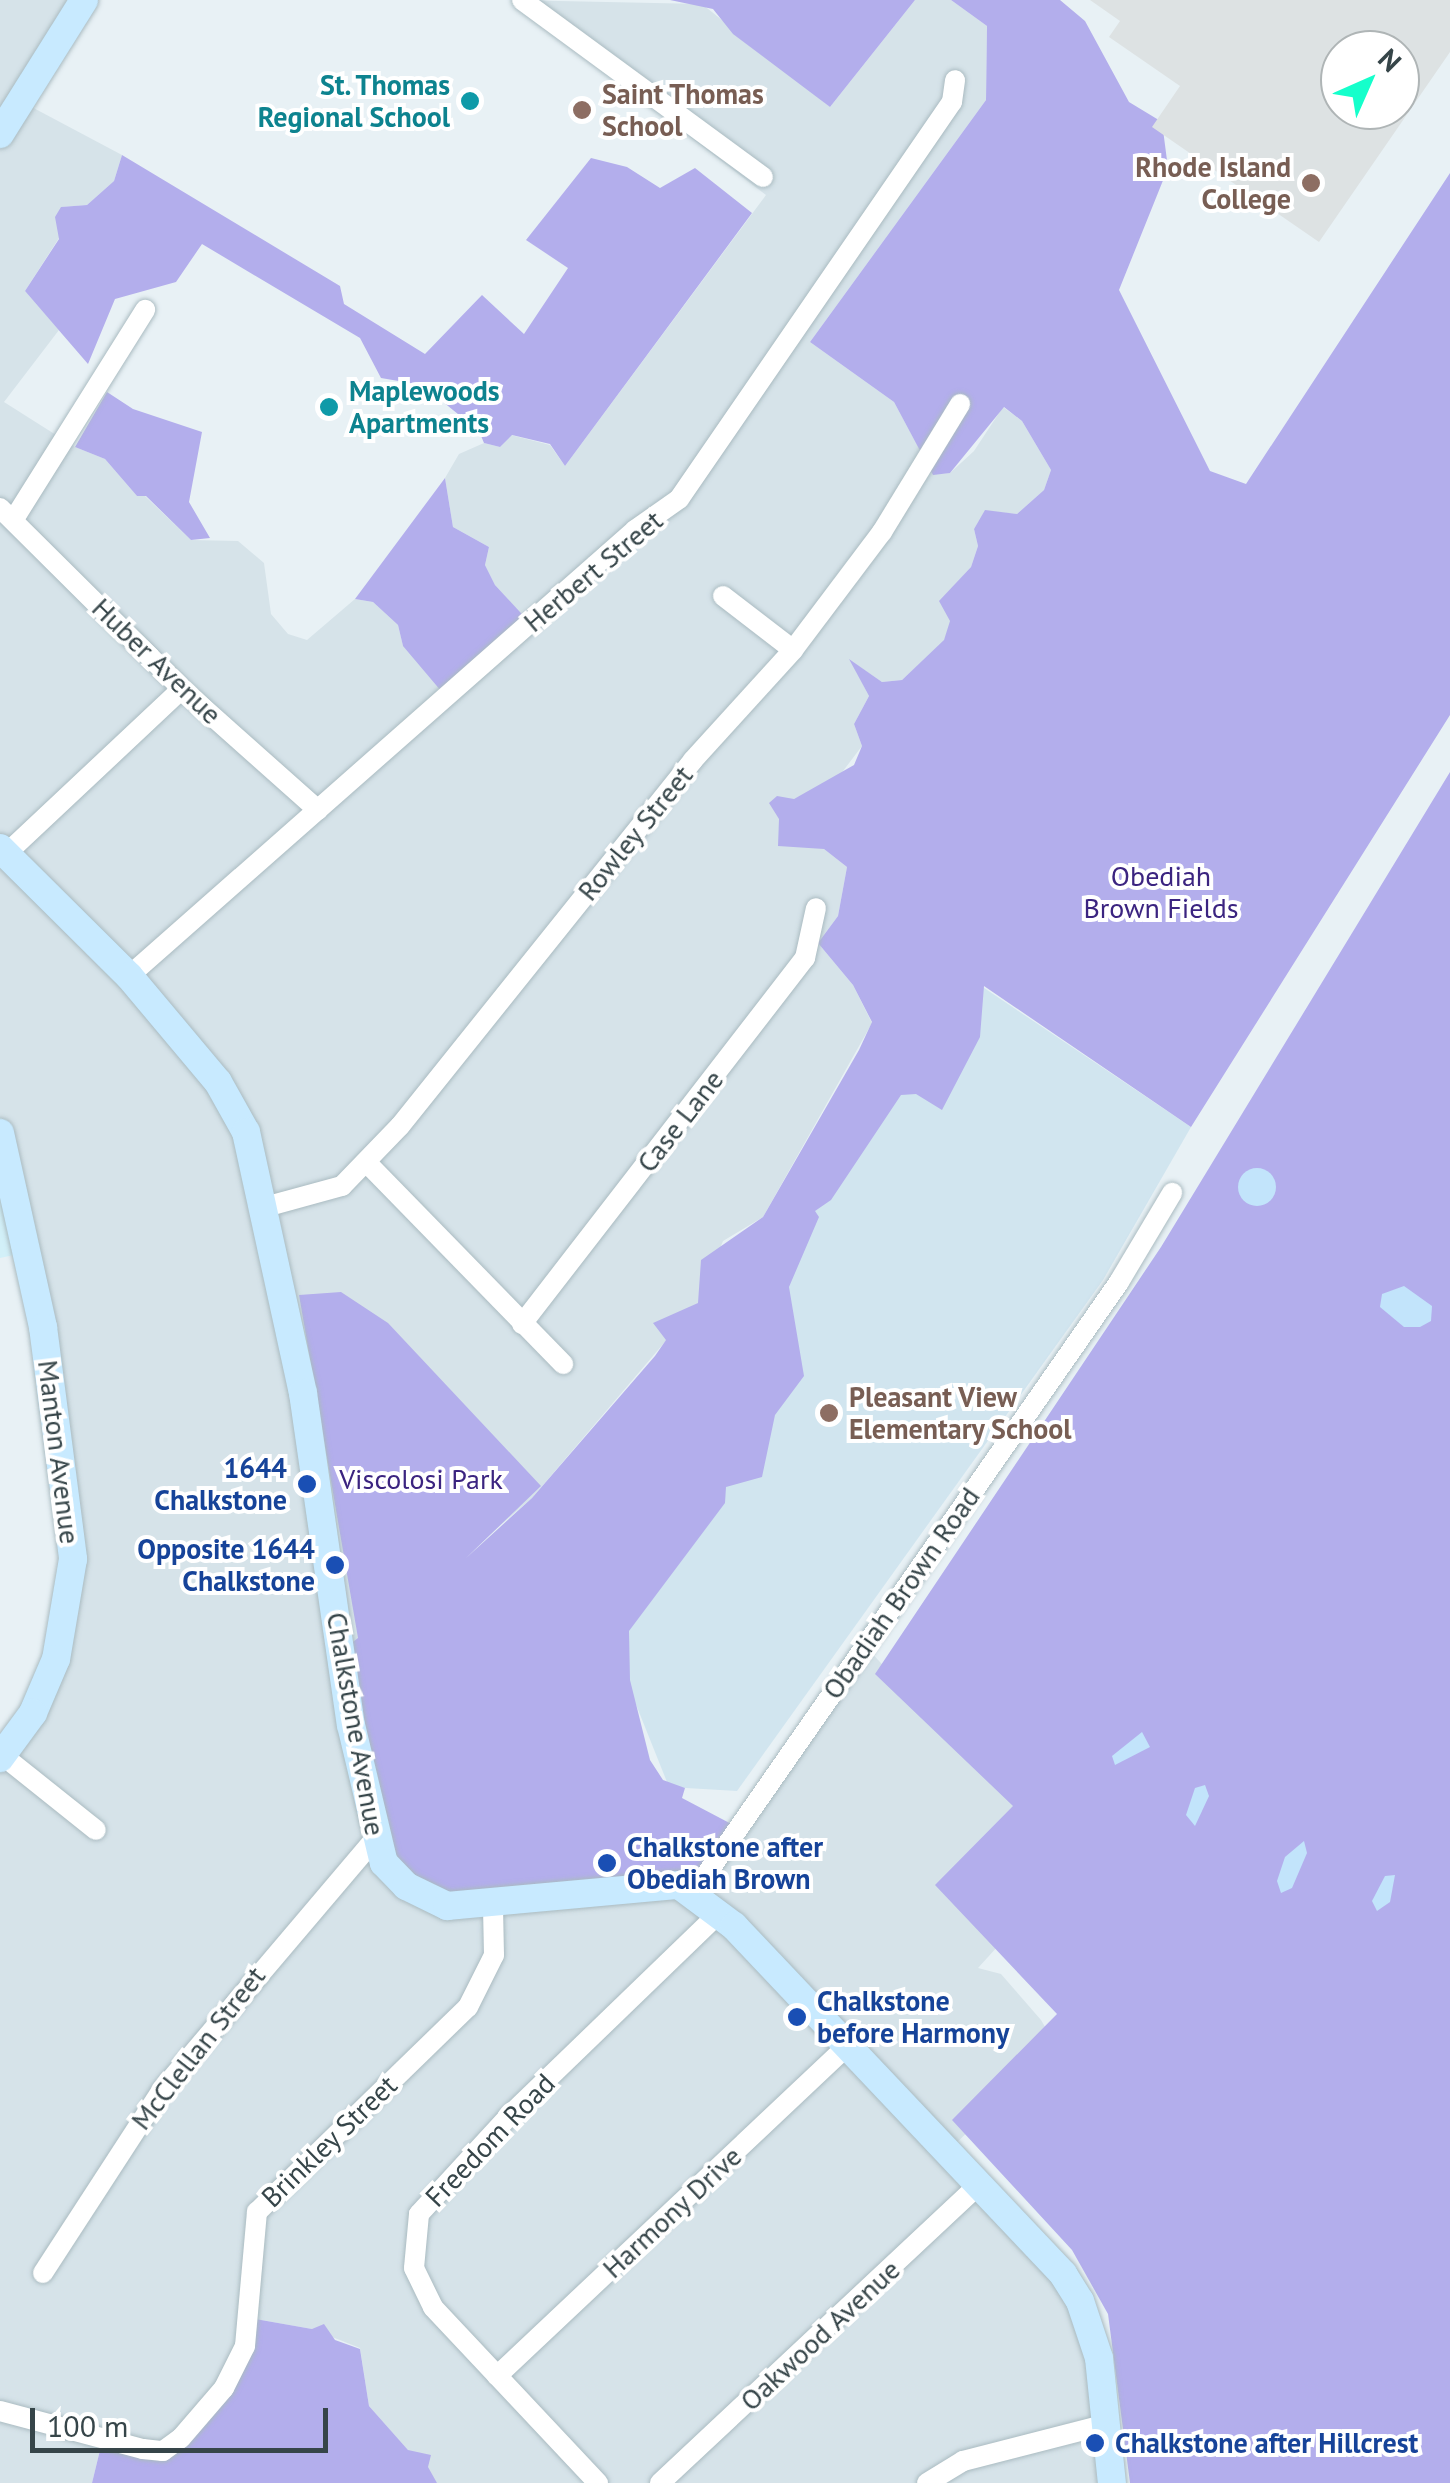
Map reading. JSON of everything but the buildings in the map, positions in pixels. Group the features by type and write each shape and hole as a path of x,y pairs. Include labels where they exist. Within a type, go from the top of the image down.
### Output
{"main road":[{"path":"0,134 84,0"},
{"name":"Chalkstone Avenue","path":"2,853 129,976 236,1110 265,1207 303,1394 374,1840 392,1876 426,1900 494,1907 634,1884 679,1885 694,1892"},
{"name":"Manton Avenue","path":"0,1132 42,1327 73,1559 56,1659 33,1714 1,1757"},
{"path":"694,1892 719,1913 980,2185 1080,2302 1099,2358 1112,2483"}],"street":[{"path":"522,0 763,177"},
{"name":"Herbert Street","path":"129,976 634,530 679,500 952,102 955,80"},
{"path":"7,514 145,310"},
{"name":"Rowley Street","path":"265,1207 342,1186 367,1163 693,760 793,650 882,532 960,404"},
{"name":"Huber Avenue","path":"7,514 182,689 318,810"},
{"path":"723,596 793,650"},
{"path":"2,853 182,689"},
{"name":"Case Lane","path":"522,1324 805,958 816,908"},
{"path":"367,1163 563,1364"},
{"name":"Obadiah Brown Road","path":"694,1892 1119,1282 1172,1193"},
{"path":"1,1757 96,1830"},
{"name":"McClellan Street","path":"43,2273 160,2092 374,1840"},
{"name":"Brinkley Street","path":"0,2411 143,2449 163,2451 173,2444 224,2388 245,2346 256,2212 468,2008 494,1955 494,1907"},
{"name":"Freedom Road","path":"598,2483 497,2376 419,2284 414,2252 419,2214 509,2116 719,1913"},
{"name":"Harmony Drive","path":"497,2376 846,2047"},
{"name":"Oakwood Avenue","path":"660,2483 980,2185"},
{"path":"927,2483 963,2461 1106,2424"}],"shaded area":[{"path":"0,0 86,0 26,104 122,155 114,181 87,205 62,207 59,238 25,291 59,330 4,402 75,447 105,459 137,496 145,496 191,540 238,541 264,563 271,614 288,634 307,640 355,599 373,602 398,625 403,646 530,624 495,585 485,565 489,547 453,527 445,478 459,454 484,443 500,447 511,435 550,445 565,466 766,195 511,0 702,4 830,107 915,0 951,0 987,26 986,100 810,342 894,402 933,474 950,473 974,451 1003,407 1022,421 1051,470 1044,490 1017,514 985,511 974,529 978,546 971,567 940,601 951,621 944,641 902,680 882,682 851,661 869,696 854,724 862,746 837,779 794,799 824,849 847,867 838,916 818,943 853,985 872,1023 763,1217 723,1241 698,1303 532,1498 431,1585 621,1892 690,1899 867,1648 1070,1867 978,1968 1001,1974 1041,2020 1048,2032 1043,2059 947,2152 1058,2282 1083,2332 1106,2483 437,2483 369,2406 360,2348 312,2329 250,2318 243,2355 177,2442 102,2442 92,2483 0,2483 0,1755 49,1664 64,1511 0,1150"},
{"name":"Rhode Island College","path":"1090,0 1450,0 1450,52 1420,96 1420,30 1320,30 1320,130 1396,130 1319,242 1152,127 1180,86 1109,37 1120,21"},
{"name":"Pleasant View Elementary School","path":"938,957 1191,1127 1103,1280 737,1791 669,1787 621,1667 576,1508"},
{"path":"0,1150 14,1255 0,1258"}],"green space":[{"path":"670,0 915,0 830,107 733,34 713,9"},
{"path":"951,0 1060,0 1085,21 1129,102 1162,122 1168,168 1119,290 1210,471 1246,484 1450,173 1450,715 1191,1127 984,986 980,1037 942,1110 916,1094 901,1095 831,1200 815,1211 819,1217 789,1287 804,1376 775,1415 762,1477 726,1487 725,1503 629,1631 630,1680 650,1760 663,1780 685,1788 682,1798 739,1828 690,1900 671,1893 502,1910 394,1878 349,1645 358,1638 299,1295 341,1292 388,1323 541,1486 465,1559 532,1498 655,1356 666,1340 653,1323 698,1303 701,1260 763,1217 859,1050 872,1022 853,985 818,943 838,916 847,867 824,849 778,846 779,819 769,803 777,796 794,799 854,765 862,746 854,724 869,696 849,659 882,682 902,680 944,640 950,621 939,601 971,567 978,546 974,529 985,510 1017,514 1044,490 1051,470 1022,421 1004,407 950,473 933,475 894,402 810,342 986,100 987,26"},
{"path":"122,155 340,286 344,304 425,354 482,295 524,334 568,268 526,240 591,158 627,167 660,188 695,168 752,213 565,466 550,444 512,435 500,447 484,443 479,431 422,385 381,378 360,338 202,244 176,282 115,299 88,364 25,291 59,239 55,217 61,207 87,205 114,181"},
{"path":"107,392 133,409 202,432 189,502 210,538 191,540 146,496 137,496 105,459 75,447"},
{"path":"445,478 453,527 489,547 485,565 495,585 531,624 447,698 403,646 398,625 373,602 355,599"},
{"path":"1450,772 1450,2483 1130,2483 1108,2314 1072,2250 952,2120 1057,2014 935,1885 1013,1806 875,1674 1161,1247"},
{"path":"250,2318 312,2329 324,2324 335,2340 360,2349 369,2406 408,2450 431,2455 428,2467 437,2483 92,2483 102,2442 164,2450 222,2390"}],"sand":[{"path":"1257,1168 1270,1174 1276,1187 1270,1200 1257,1206 1244,1200 1238,1187 1244,1174"},
{"path":"1404,1286 1432,1306 1431,1321 1420,1327 1404,1327 1380,1307 1382,1294"},
{"path":"1142,1732 1150,1747 1115,1765 1112,1756"},
{"path":"1205,1785 1209,1796 1195,1826 1186,1815 1195,1788"},
{"path":"1304,1841 1307,1853 1292,1888 1281,1893 1277,1881 1285,1857"},
{"path":"1395,1875 1390,1902 1377,1911 1372,1901 1385,1876"}],"place":[{"name":"St. Thomas Regional School","path":"470,101"},
{"name":"Saint Thomas School","path":"582,110"},
{"name":"Rhode Island College","path":"1311,183"},
{"name":"Maplewoods Apartments","path":"329,407"},
{"name":"Pleasant View Elementary School","path":"829,1413"},
{"name":"1644 Chalkstone","path":"307,1484"},
{"name":"Opposite 1644 Chalkstone","path":"335,1565"},
{"name":"Chalkstone after Obediah Brown","path":"607,1863"},
{"name":"Chalkstone before Harmony","path":"797,2017"},
{"name":"Chalkstone after Hillcrest","path":"1095,2443"}],"park label":[{"name":"Obediah Brown Fields","path":"1161,892"},
{"name":"Viscolosi Park","path":"421,1479"}]}
